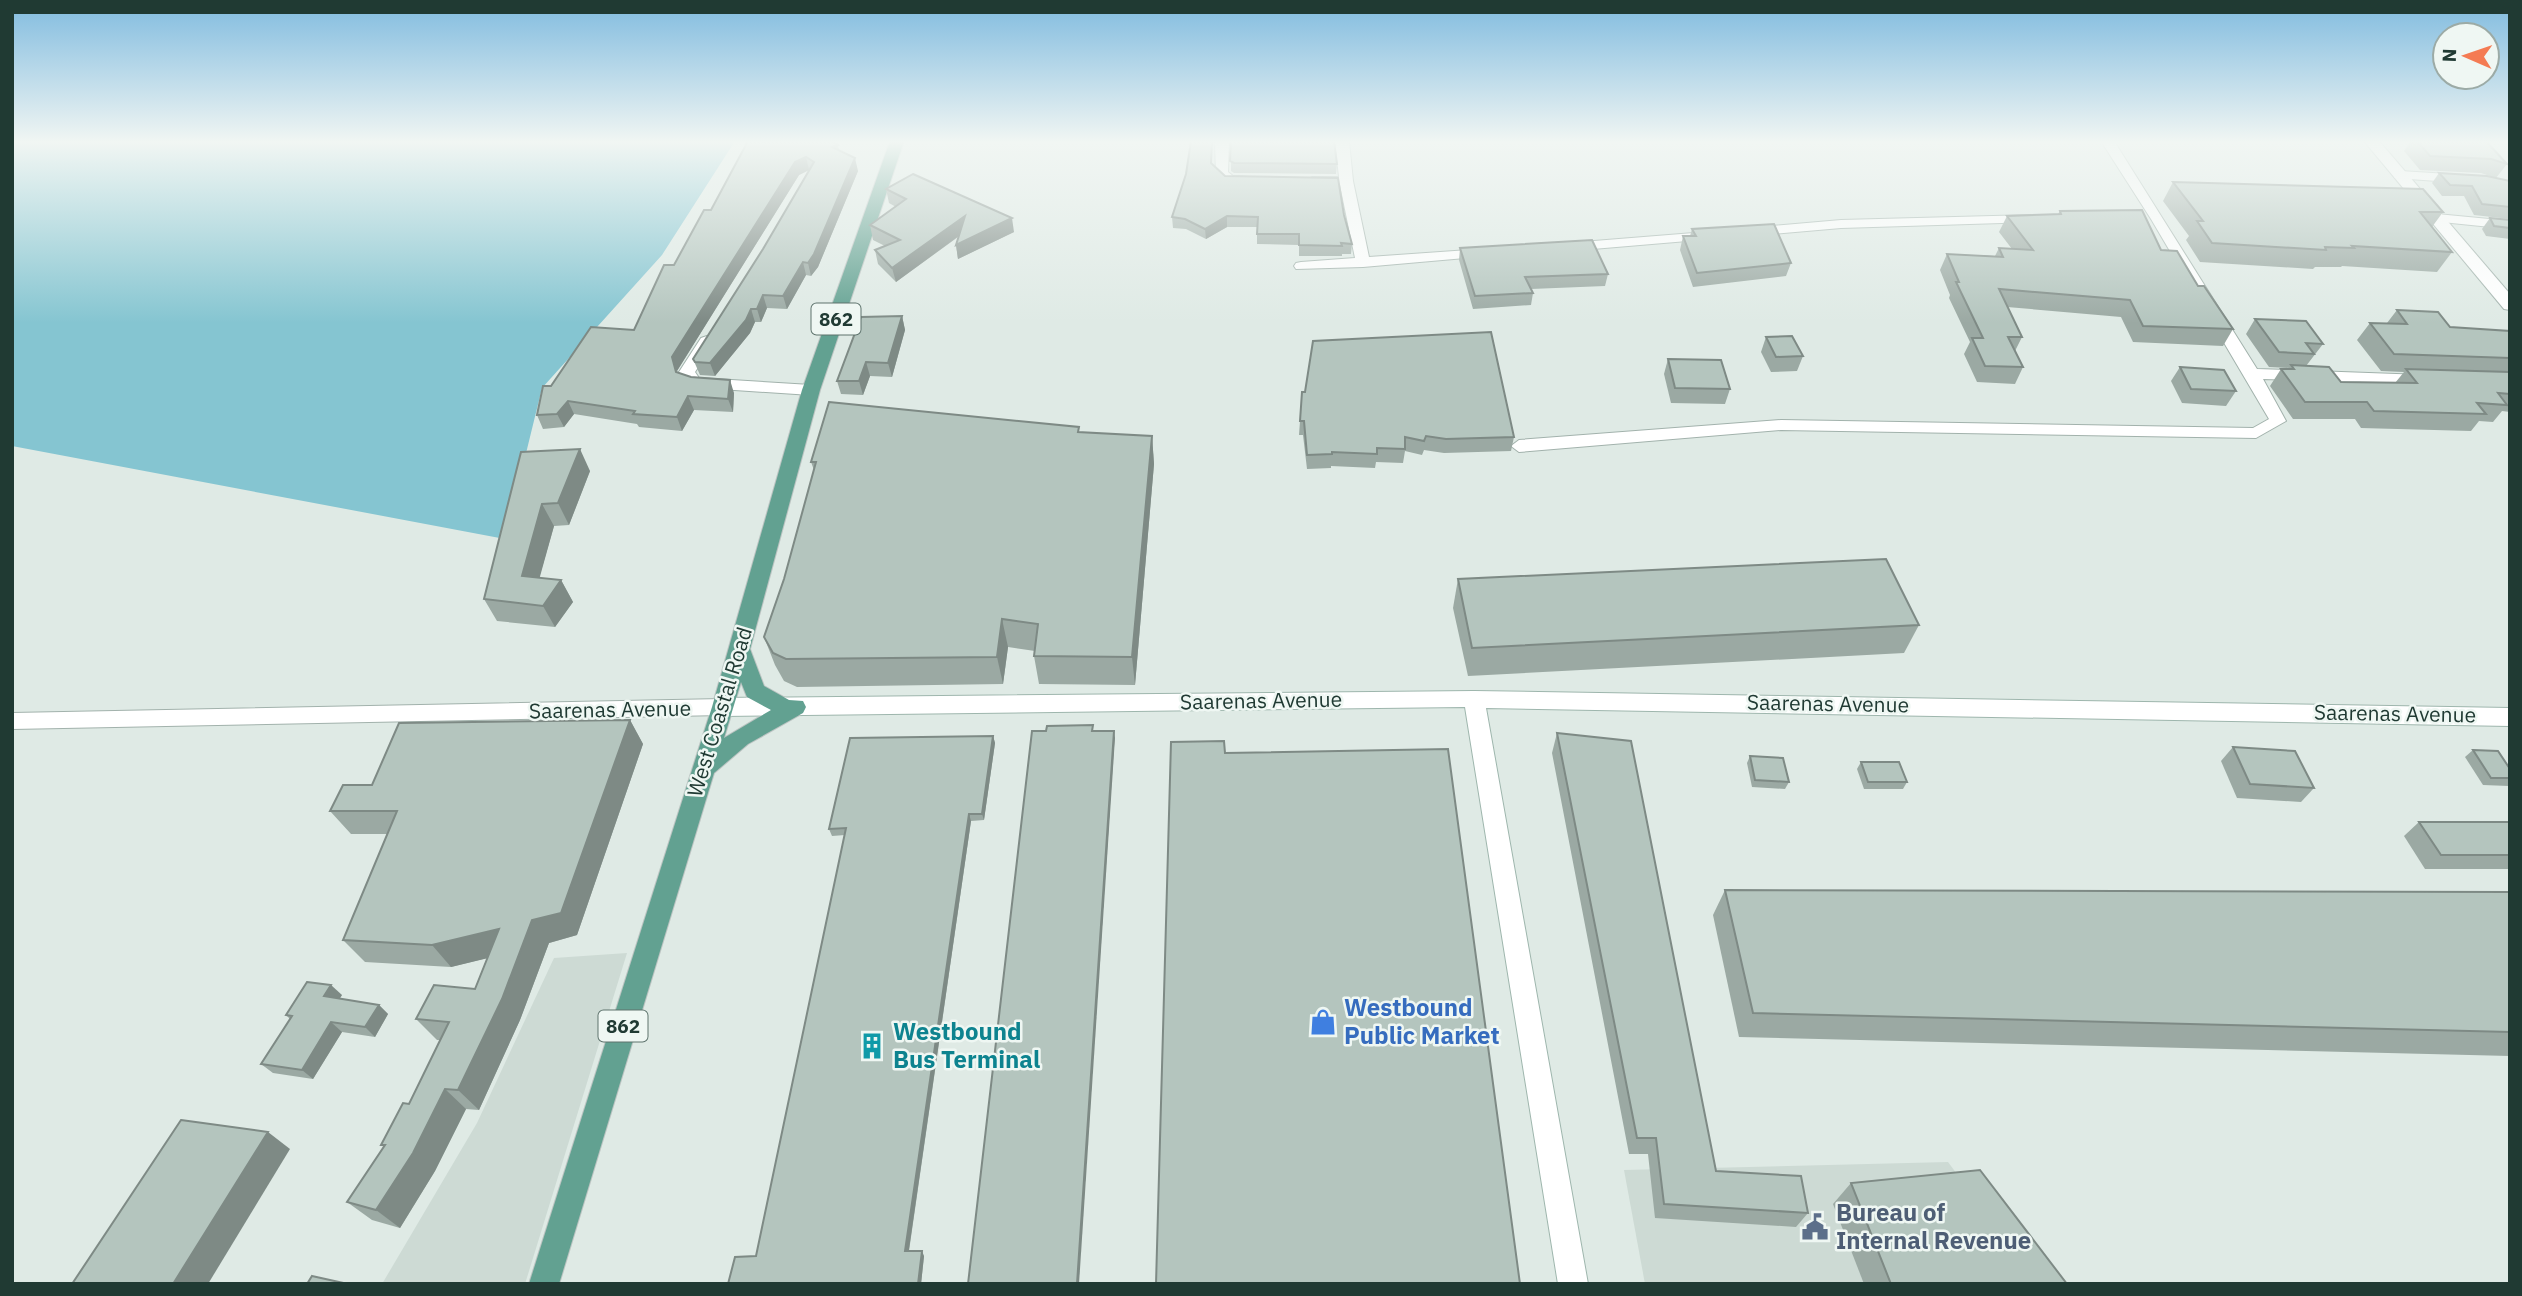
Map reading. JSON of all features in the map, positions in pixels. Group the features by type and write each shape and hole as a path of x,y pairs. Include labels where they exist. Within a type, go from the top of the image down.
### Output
{"main road":[{"name":"West Coastal Road","path":"544,1284 723,707 811,390 876,201"},
{"path":"2423,201 2510,305"},
{"path":"739,647 755,691 789,707"},
{"path":"1474,699 1573,1284"},
{"name":"Saarenas Avenue","path":"723,707 1474,699 2510,716"},
{"path":"703,769 740,738 789,707"}],"street":[{"path":"1350,201 1363,263"},
{"path":"1518,446 1781,425 2256,433 2278,421 2271,405 2142,201"},
{"path":"2437,218 2510,225"},
{"path":"1549,248 1841,223 2050,219"},
{"path":"1301,266 1494,252"},
{"path":"715,328 687,372 688,379 696,383 811,390"},
{"path":"2250,374 2442,381"},
{"name":"Saarenas Avenue","path":"12,721 723,707"}],"shaded area":[{"path":"627,953 525,1284 382,1284 477,1123 554,958"},
{"name":"Bureau of Internal Revenue","path":"1948,1162 2039,1284 1645,1284 1624,1170"}],"water":[{"path":"12,201 696,201 662,255 542,388 505,539 12,446"}],"building":[{"path":"716,201 770,201 672,357 676,372 691,377 730,380 728,399 688,396 677,417 633,414 635,411 568,401 557,414 537,415 543,386 551,386 591,327 634,330 664,265 674,265 704,210 711,210"},
{"path":"791,201 836,201 814,254 808,263 803,262 783,296 763,295 757,309 751,309 746,320 710,363 695,362 693,359"},
{"path":"903,201 975,201 1012,218 956,245 965,216 892,268 875,250 900,240 870,225"},
{"path":"1177,201 1342,201 1352,244 1299,245 1299,234 1257,234 1258,217 1227,216 1205,229 1185,219 1172,217"},
{"path":"2188,201 2434,201 2443,212 2420,212 2452,252 2352,246 2354,248 2325,247 2326,250 2212,243 2197,221 2203,221"},
{"path":"2481,201 2510,201 2510,207 2482,204"},
{"path":"2142,210 2161,250 2177,251 2198,286 2204,286 2233,329 2143,326 2130,300 1999,289 2022,337 2008,337 2023,367 1985,366 1972,338 1983,338 1956,282 1959,282 1947,254 2003,257 1999,248 2033,250 2007,216 2061,214 2060,211"},
{"path":"2490,218 2510,220 2510,228 2494,226"},
{"path":"1774,224 1791,263 1697,273 1683,236 1696,236 1692,229"},
{"path":"1592,240 1608,274 1525,277 1533,293 1475,296 1460,248"},
{"path":"2397,310 2438,312 2450,327 2510,331 2510,358 2394,354 2370,323 2407,324"},
{"path":"902,316 888,363 866,362 859,381 837,381 861,317"},
{"path":"2255,319 2306,321 2323,344 2306,343 2314,354 2279,352"},
{"path":"1491,332 1514,437 1446,439 1426,436 1424,441 1405,437 1405,449 1377,448 1377,454 1332,452 1307,455 1304,421 1300,421 1302,392 1305,392 1313,341"},
{"path":"1792,336 1803,356 1776,357 1766,337"},
{"path":"1668,359 1721,360 1730,389 1675,388"},
{"path":"2291,365 2329,367 2341,382 2417,383 2406,369 2510,372 2510,394 2498,393 2507,405 2477,403 2486,414 2374,411 2367,402 2305,402 2281,369 2294,369"},
{"path":"2180,367 2224,370 2236,391 2191,389"},
{"path":"829,402 1079,427 1078,432 1152,436 1132,657 1034,656 1038,624 1002,619 997,657 786,659 773,653 764,637 784,579 816,462 811,462"},
{"path":"580,449 558,503 542,504 522,576 561,580 543,606 484,599 521,452"},
{"path":"1886,559 1919,625 1472,648 1458,579"},
{"path":"630,720 561,913 532,920 502,999 458,1090 445,1089 413,1153 376,1210 347,1202 385,1145 381,1145 403,1103 409,1104 449,1022 416,1019 434,985 475,989 499,929 432,945 343,940 397,811 330,811 343,785 372,785 399,723"},
{"path":"1093,725 1092,731 1114,731 1077,1284 968,1284 1032,731 1046,731 1047,726"},
{"path":"1557,733 1631,741 1716,1171 1801,1176 1808,1213 1664,1204 1656,1138 1637,1138"},
{"name":"Westbound Bus Terminal","path":"993,736 982,814 969,814 905,1251 922,1251 918,1284 728,1284 735,1257 756,1256 846,828 829,829 850,738"},
{"name":"Westbound Public Market","path":"1224,741 1225,753 1448,749 1520,1284 1156,1284 1171,742"},
{"path":"2233,747 2295,751 2314,788 2250,784"},
{"path":"2473,750 2498,751 2510,769 2510,778 2491,778"},
{"path":"1750,756 1783,758 1789,782 1755,780"},
{"path":"1861,762 1899,762 1907,782 1868,782"},
{"path":"2419,822 2510,822 2510,855 2441,855"},
{"path":"1725,890 2510,892 2510,1032 1753,1013"},
{"path":"307,982 331,985 324,996 379,1005 365,1027 331,1022 302,1070 261,1064 292,1016 286,1015"},
{"path":"181,1120 268,1132 173,1284 72,1284"},
{"path":"1980,1170 2067,1284 1891,1284 1851,1183"},
{"path":"312,1276 348,1284 307,1284"}],"place":[{"name":"Westbound Public Market","path":"1323,1022"},
{"name":"Westbound Bus Terminal","path":"872,1046"},
{"name":"Bureau of Internal Revenue","path":"1815,1227"}]}
